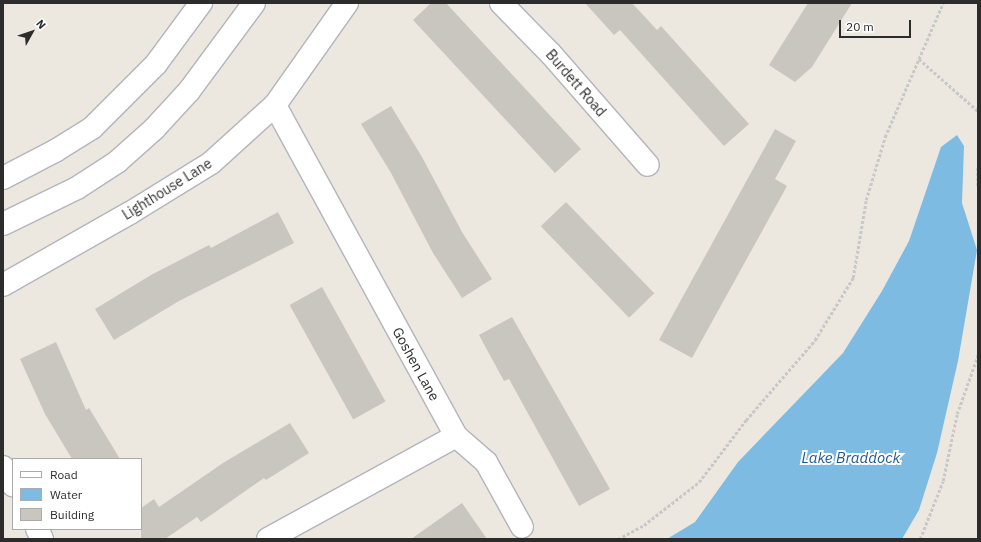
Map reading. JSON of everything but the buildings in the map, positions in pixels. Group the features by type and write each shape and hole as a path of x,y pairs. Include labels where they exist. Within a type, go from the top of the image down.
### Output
{"street":[{"path":"3,178 55,152 92,128 156,64 201,3"},
{"path":"3,224 77,188 118,162 154,129 189,91 254,3"},
{"name":"Lighthouse Lane","path":"3,285 130,213 211,163 275,105 347,3"},
{"name":"Burdett Road","path":"501,3 551,54 648,165"},
{"name":"Goshen Lane","path":"275,105 456,436"},
{"path":"268,539 456,436 486,462 522,527"},
{"path":"3,466 12,483"},
{"path":"38,530 42,539"}],"path":[{"path":"618,539 644,525 699,482 746,420 815,340 852,278 866,200 885,137 943,3"},
{"path":"918,58 978,112"},
{"path":"978,168 978,187"},
{"path":"920,539 943,481 957,414 978,354"}],"water":[{"name":"Lake Braddock","path":"957,135 964,146 962,203 977,250 958,361 937,453 919,510 902,539 667,539 695,522 738,462 843,353 882,291 909,241 941,147"}]}
